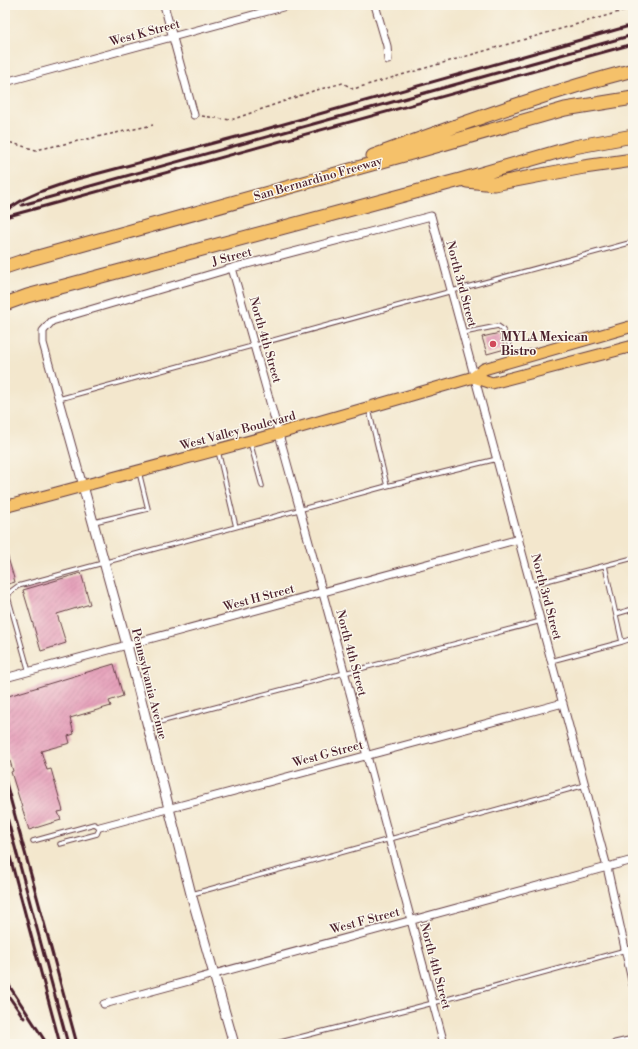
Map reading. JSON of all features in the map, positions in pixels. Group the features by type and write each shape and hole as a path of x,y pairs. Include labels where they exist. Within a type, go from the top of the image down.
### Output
{"highway":[{"path":"273,192 522,102 583,83 633,70"},
{"name":"San Bernardino Freeway","path":"5,267 565,109 633,98"},
{"path":"5,304 27,296 574,148 633,136"},
{"path":"460,180 494,184 584,167 633,160"}],"main road":[{"name":"West Valley Boulevard","path":"6,507 368,408 474,377 484,368 633,326"},
{"path":"474,377 492,383 633,346"}],"street":[{"path":"164,5 194,115"},
{"name":"West K Street","path":"5,82 290,5"},
{"path":"375,5 387,46 388,60"},
{"name":"J Street","path":"43,331 52,321 232,268 431,216"},
{"name":"North 3rd Street","path":"431,216 607,867 633,985"},
{"name":"North 4th Street","path":"232,268 280,433 444,1044"},
{"name":"Pennsylvania Avenue","path":"43,331 43,343 58,399 127,645 191,894 234,1044"},
{"name":"West H Street","path":"5,678 519,539"},
{"name":"West G Street","path":"100,827 563,704"},
{"name":"West F Street","path":"104,1004 633,860"},
{"path":"615,1044 633,1040"}],"lane":[{"path":"58,399 452,290 633,242"},
{"path":"463,333 498,326 501,327 506,334 513,361"},
{"path":"368,408 387,486"},
{"path":"250,441 262,486"},
{"path":"218,450 236,527"},
{"path":"29,672 8,597 10,592 18,586 387,486 497,459"},
{"path":"93,522 148,508 139,471"},
{"path":"531,585 633,558"},
{"path":"605,566 622,642"},
{"path":"616,614 633,609"},
{"path":"148,725 541,621"},
{"path":"551,661 633,638"},
{"path":"191,894 585,785"},
{"path":"33,841 94,824 100,827 97,834 60,844"},
{"path":"273,1044 433,1003 633,948"}],"path":[{"path":"194,115 232,120 313,91 343,83 353,89 633,8"},
{"path":"5,141 36,150 153,125"}],"building":[{"path":"500,333 505,349 487,354 482,337"},
{"path":"5,554 7,554 15,582 5,585"},
{"path":"81,573 90,604 57,614 66,643 41,651 23,590"},
{"path":"114,664 123,696 109,701 111,706 70,718 74,734 68,736 70,743 41,751 47,770 51,769 63,811 58,812 61,820 29,830 11,772 13,771 5,744 5,697"}],"railway":[{"path":"5,211 24,199 77,179 259,131 633,25"},
{"path":"22,205 633,35"},
{"path":"5,217 633,44"},
{"path":"5,779 77,1044"},
{"path":"5,810 68,1044"},
{"path":"5,838 60,1044"},
{"path":"5,976 10,987 47,1044"},
{"path":"5,991 24,1018"}],"place":[{"name":"MYLA Mexican Bistro","path":"493,344"}]}
